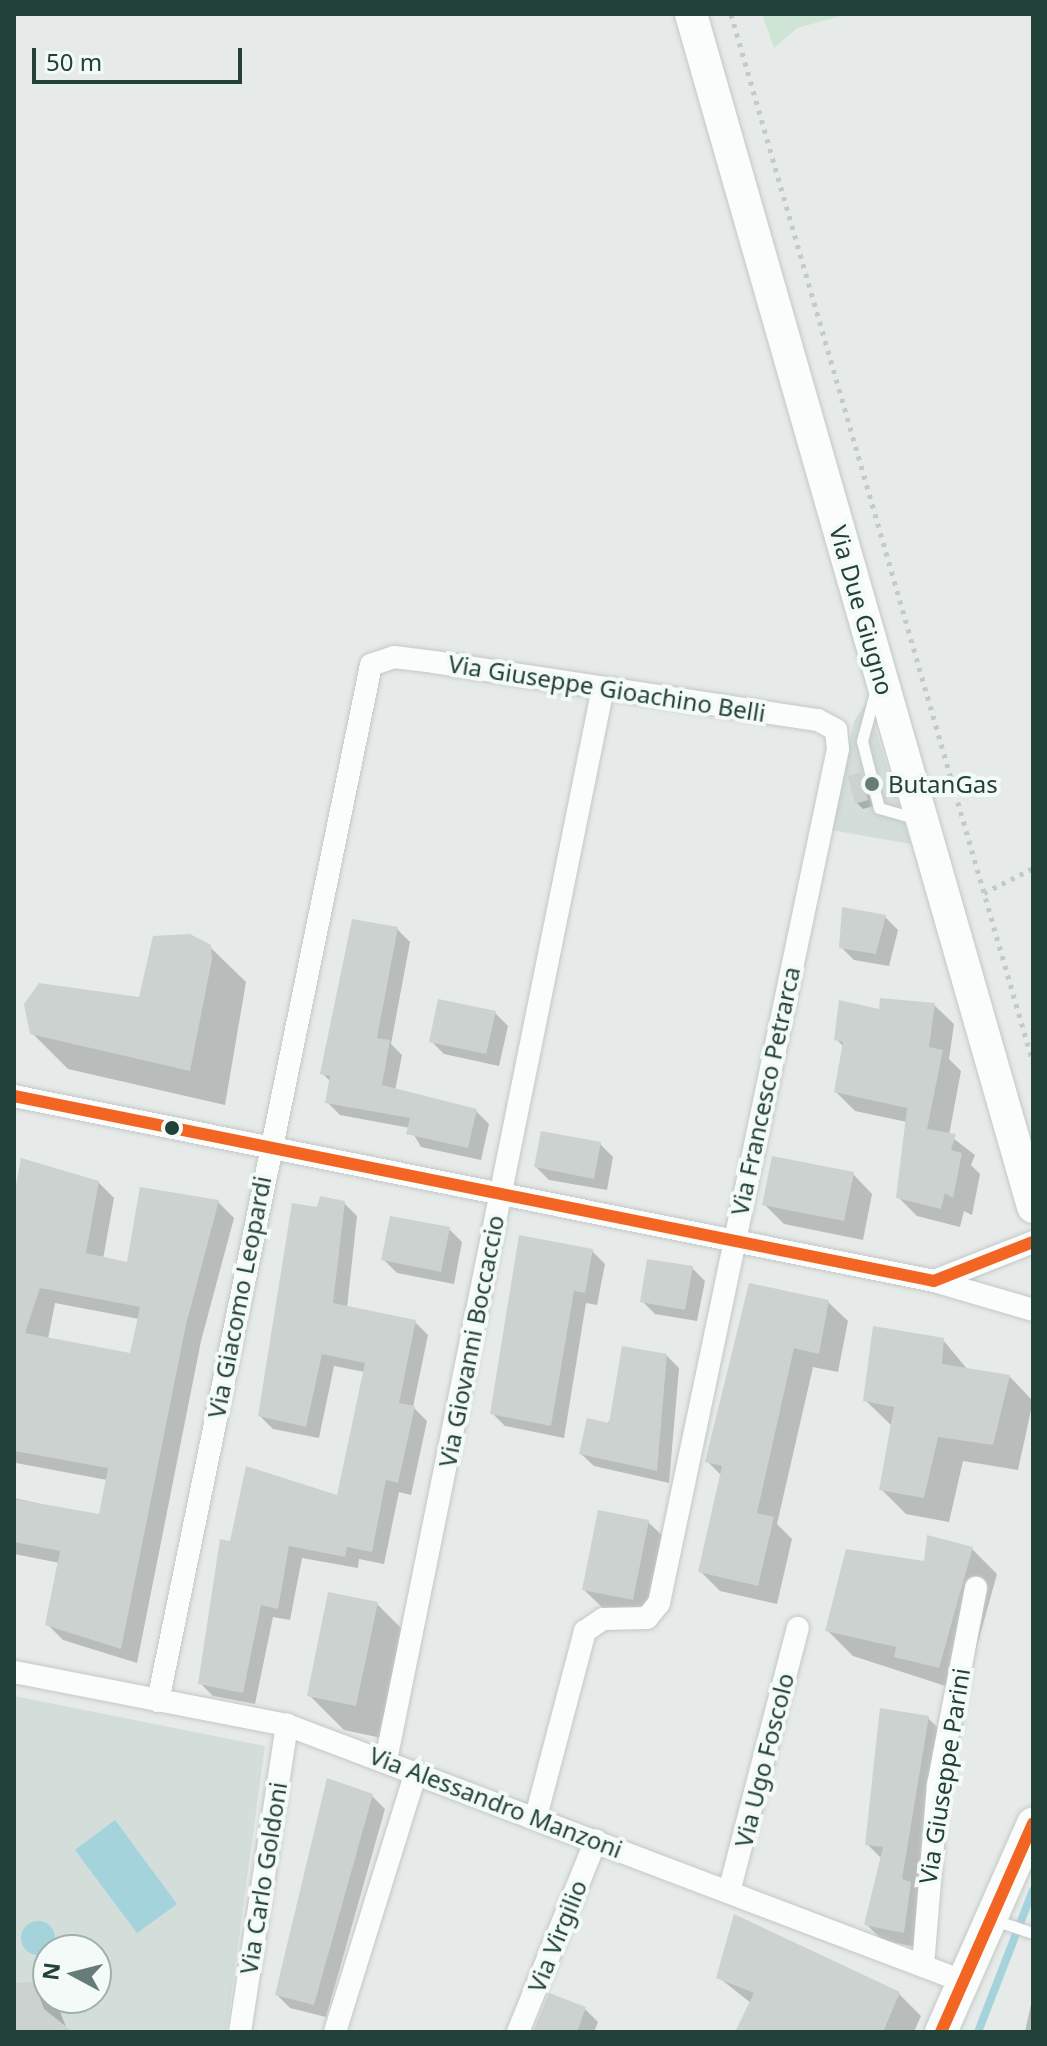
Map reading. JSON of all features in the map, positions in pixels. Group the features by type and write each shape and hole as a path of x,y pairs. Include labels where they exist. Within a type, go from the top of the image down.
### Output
{"main road":[{"name":"Via Due Giugno","path":"691,14 1033,1207"},
{"path":"941,2032 965,1982 1002,1924 1033,1823"}],"street":[{"name":"Via Giuseppe Gioachino Belli","path":"376,661 394,657 818,720 836,730"},
{"name":"Via Giacomo Leopardi","path":"158,1701 270,1147 376,661"},
{"name":"Via Giovanni Boccaccio","path":"386,1760 603,688"},
{"name":"Via Francesco Petrarca","path":"536,1816 585,1631 603,1619 647,1618 659,1603 838,749 836,730"},
{"path":"14,1096 934,1281 1033,1310"},
{"path":"934,1281 1033,1242"},
{"name":"Via Giuseppe Parini","path":"923,1966 938,1785 976,1588"},
{"name":"Via Ugo Foscolo","path":"729,1892 798,1628"},
{"name":"Via Alessandro Manzoni","path":"14,1672 287,1725 536,1816 965,1982"},
{"name":"Via Carlo Goldoni","path":"240,2032 287,1725"},
{"path":"335,2032 416,1772"},
{"name":"Via Virgilio","path":"518,2032 596,1840"}],"lane":[{"path":"1002,1924 1032,1933"}],"path":[{"path":"731,14 1033,1063"},
{"path":"984,893 1033,868"}],"shaded area":[{"path":"867,702 911,844 831,830 854,721"},
{"path":"14,1696 265,1746 226,2032 14,2032"}],"green space":[{"path":"762,14 848,14 797,28 774,48"}],"water":[{"path":"115,1820 177,1904 137,1933 75,1850"},
{"path":"32,1922 44,1922 54,1932 32,1934 32,1954 22,1944 22,1932"}],"building":[{"path":"861,772 868,800 855,804 848,776"},
{"path":"842,907 886,915 876,954 839,948"},
{"path":"352,919 398,927 377,1038 390,1040 382,1085 477,1109 468,1148 406,1134 410,1118 325,1103 330,1076 320,1074"},
{"path":"190,934 211,945 212,959 190,1071 30,1034 24,1004 39,983 139,997 153,936"},
{"path":"880,998 935,1003 929,1047 943,1050 927,1129 956,1134 951,1150 962,1153 953,1198 945,1193 941,1209 896,1198 907,1108 834,1092 843,1042 834,1040 839,1000 879,1009"},
{"path":"438,999 496,1011 486,1054 429,1042"},
{"path":"541,1131 601,1142 594,1179 534,1167"},
{"path":"772,1156 854,1172 844,1221 762,1205"},
{"path":"21,1158 99,1181 86,1253 127,1262 140,1187 219,1200 186,1325 121,1649 45,1625 60,1551 14,1542 14,1499 99,1514 108,1468 14,1451 14,1195","holes":["40,1288 140,1307 130,1353 25,1333"]},
{"path":"320,1196 345,1201 333,1303 416,1320 399,1403 415,1406 398,1483 386,1480 372,1552 347,1547 345,1557 289,1546 278,1609 261,1605 243,1693 198,1684 220,1539 230,1541 246,1466 337,1495 365,1363 322,1354 306,1427 258,1416 292,1203 317,1207"},
{"path":"390,1216 450,1227 441,1272 381,1260"},
{"path":"519,1235 593,1249 585,1293 574,1291 551,1426 490,1414"},
{"path":"647,1259 693,1266 685,1310 640,1302"},
{"path":"749,1283 829,1300 819,1354 794,1348 757,1513 774,1517 758,1586 698,1572 722,1466 705,1462"},
{"path":"873,1326 944,1338 942,1364 1010,1375 993,1445 938,1437 924,1498 879,1490 894,1407 863,1401"},
{"path":"622,1346 667,1354 657,1471 579,1454 587,1418 609,1423"},
{"path":"598,1510 649,1520 633,1600 582,1590"},
{"path":"927,1535 973,1547 939,1668 894,1657 896,1647 825,1631 846,1549 924,1561"},
{"path":"328,1592 378,1602 356,1706 307,1696"},
{"path":"880,1708 929,1716 902,1879 911,1882 904,1933 864,1925 883,1847 865,1845"},
{"path":"327,1778 373,1794 314,2005 275,1995"},
{"path":"734,1914 900,1992 883,2032 735,2032 754,1993 716,1978"},
{"path":"32,1982 32,2014 50,2014 73,2032 14,2032 14,1983"},
{"path":"549,1993 586,2007 577,2032 533,2032"}],"waterway":[{"path":"978,2032 1033,1890"}],"transit line":[{"path":"14,1096 934,1281 1033,1242"},
{"path":"941,2032 1033,1823"}],"place":[{"name":"ButanGas","path":"872,784"}]}
